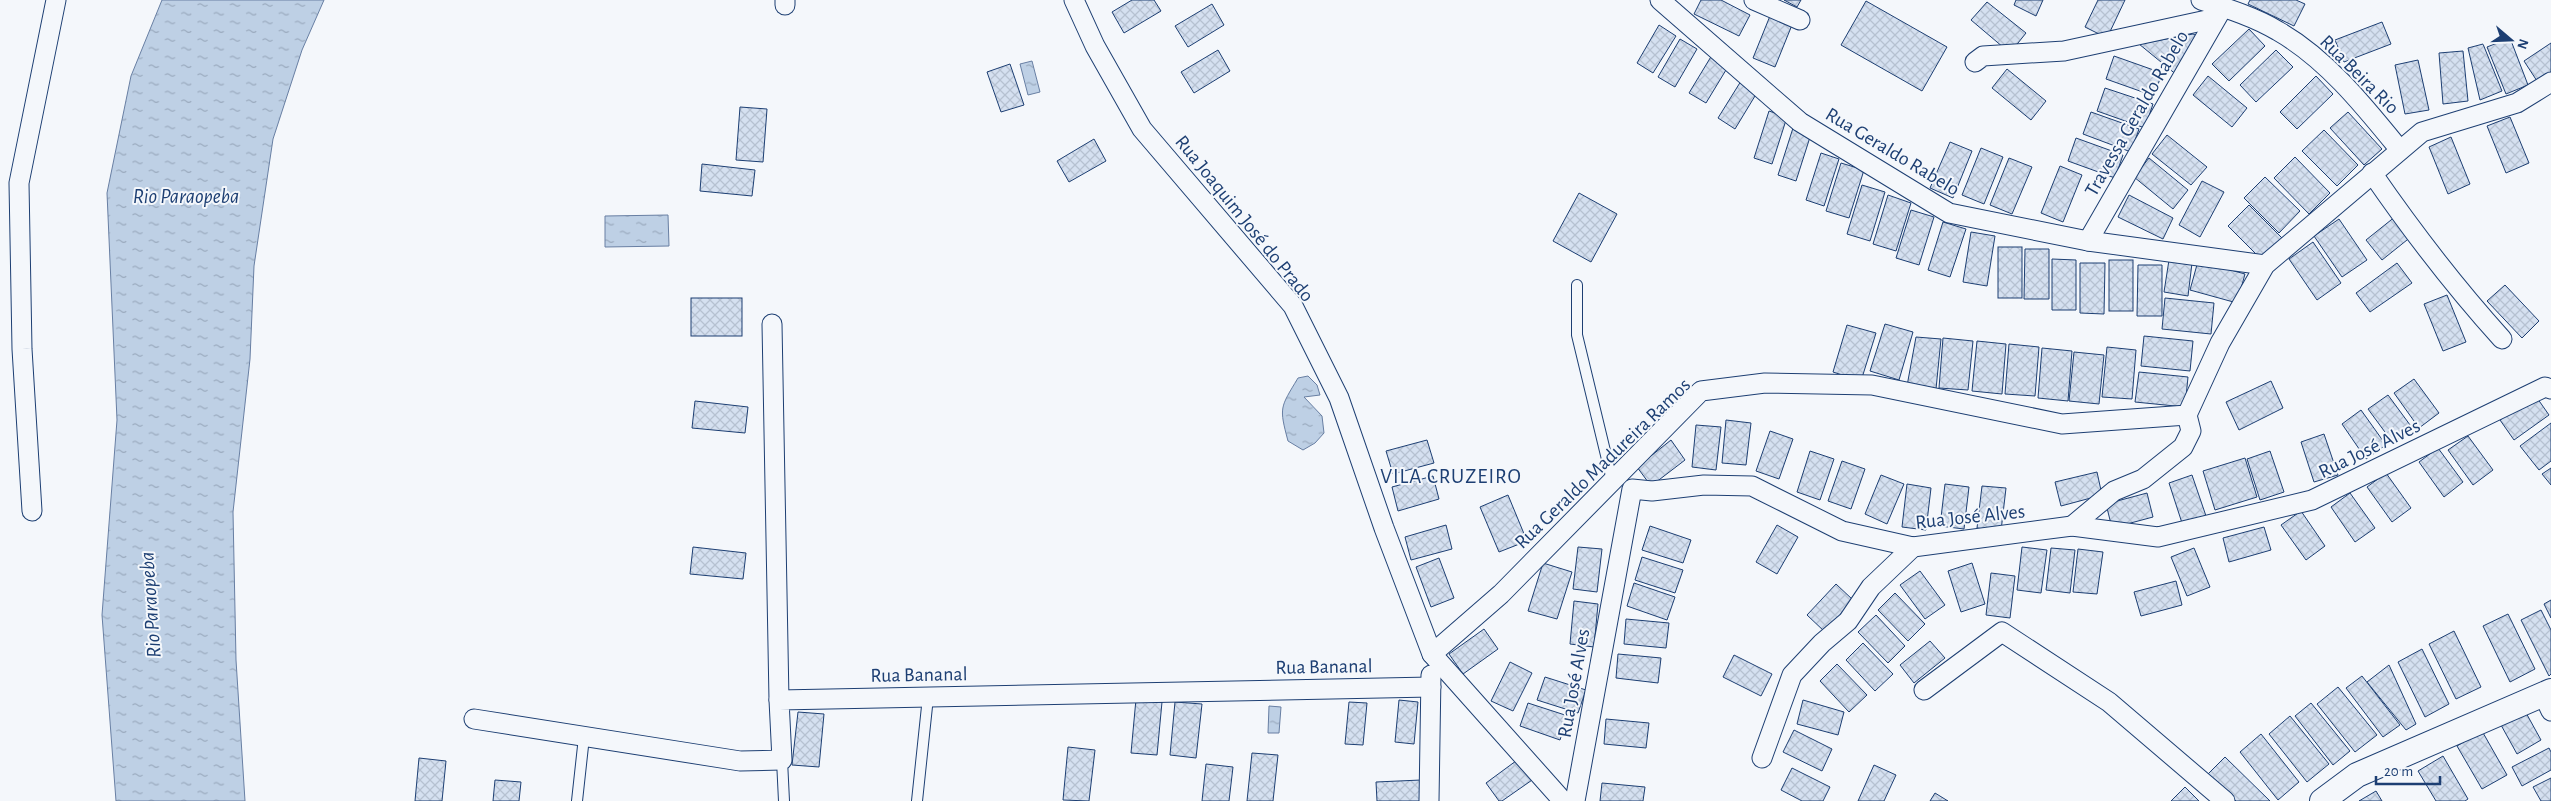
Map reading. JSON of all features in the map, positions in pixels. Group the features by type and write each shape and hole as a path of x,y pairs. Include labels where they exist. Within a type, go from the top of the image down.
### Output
{"street":[{"path":"32,512 22,350 19,183 56,0"},
{"name":"Rua Joaquim José do Prado","path":"1074,0 1096,46 1142,129 1293,306 1338,398 1384,528 1432,654 1563,801"},
{"name":"Rua Geraldo Rabelo","path":"1660,0 1800,122 1949,213 2088,241 2265,265"},
{"path":"1754,0 1800,20"},
{"name":"Rua Beira Rio","path":"2200,0 2220,13 2278,30 2315,56 2372,116 2400,150"},
{"path":"1975,62 1983,56 2064,51 2220,13"},
{"name":"Travessa Geraldo Rabelo","path":"2088,241 2220,13"},
{"path":"2072,526 2114,492 2143,479 2183,447 2190,431 2187,415 2220,343 2265,265 2422,132 2517,103 2551,82"},
{"path":"2372,173 2398,211 2472,306 2502,339"},
{"path":"474,719 740,761 782,760 779,700 772,324"},
{"name":"Rua Geraldo Madureira Ramos","path":"1432,654 1500,594 1701,391 1765,383 1872,385 2062,424 2187,415"},
{"name":"Rua José Alves","path":"1574,801 1632,489 1652,492 1704,485 1752,486 1842,531 1913,547 2072,526 2158,537 2312,500 2545,387 2551,389"},
{"path":"1619,473 1632,489"},
{"path":"1762,758 1792,675 1822,643 1848,621 1871,587 1913,547"},
{"path":"1924,690 2002,632 2108,702 2225,801"},
{"path":"1429,801 1432,654"},
{"name":"Rua Bananal","path":"779,700 1431,687"},
{"path":"2322,801 2358,775 2548,699"}],"lane":[{"path":"1577,285 1577,335 1619,473"},
{"path":"917,801 928,697"},
{"path":"577,801 584,737"},
{"path":"782,760 784,801"}],"water":[{"name":"Rio Paraopeba","path":"162,0 324,0 302,50 273,139 254,266 250,359 233,512 236,660 245,801 116,801 102,615 117,420 107,193 131,76"},
{"path":"1032,61 1040,92 1028,95 1020,64"},
{"path":"668,215 669,246 605,247 605,216"},
{"path":"1308,376 1317,385 1320,395 1304,397 1322,416 1324,433 1315,443 1303,450 1288,441 1282,414 1285,402 1298,378"},
{"path":"1269,706 1281,707 1279,733 1268,733"}],"building":[{"path":"1132,0 1154,0 1161,11 1124,33 1112,12"},
{"path":"1701,0 1721,0 1750,15 1739,36 1694,14"},
{"path":"1784,0 1801,0 1797,7"},
{"path":"2016,0 2043,0 2036,16 2014,5"},
{"path":"2098,0 2125,0 2107,38 2085,27"},
{"path":"2250,0 2296,0 2305,4 2294,26 2248,4"},
{"path":"1866,1 1947,47 1922,91 1841,45"},
{"path":"1987,2 2026,33 2010,53 1971,20"},
{"path":"1212,4 1224,25 1188,47 1175,26"},
{"path":"1772,11 1794,20 1775,67 1753,58"},
{"path":"2382,22 2391,44 2344,62 2335,40"},
{"path":"1659,25 1676,36 1653,73 1637,63"},
{"path":"2249,29 2265,46 2229,81 2212,64"},
{"path":"2193,34 2200,37 2178,76 2139,44"},
{"path":"2510,38 2528,85 2506,94 2487,47"},
{"path":"1680,39 1697,49 1675,87 1658,77"},
{"path":"2551,43 2551,72 2537,81 2524,61"},
{"path":"2483,44 2502,91 2480,100 2468,48"},
{"path":"1218,50 1230,71 1194,93 1181,72"},
{"path":"2276,50 2293,67 2256,102 2240,85"},
{"path":"2463,51 2468,101 2443,104 2439,53"},
{"path":"1712,55 1729,65 1706,103 1689,93"},
{"path":"2114,56 2162,73 2154,96 2106,79"},
{"path":"2418,60 2429,110 2405,114 2395,65"},
{"path":"1010,64 1024,105 1001,112 987,72"},
{"path":"2007,69 2046,101 2031,120 1992,88"},
{"path":"2208,76 2247,108 2232,127 2193,95"},
{"path":"2316,76 2333,94 2297,129 2280,112"},
{"path":"1741,81 1758,91 1735,129 1718,118"},
{"path":"2105,88 2153,104 2145,128 2097,111"},
{"path":"740,107 767,109 763,162 736,160"},
{"path":"1769,111 1787,117 1772,164 1754,158"},
{"path":"2091,112 2139,129 2131,152 2083,134"},
{"path":"2348,112 2382,149 2364,165 2330,128"},
{"path":"2510,117 2529,163 2506,173 2487,126"},
{"path":"1793,128 1811,134 1796,181 1778,175"},
{"path":"2324,130 2358,165 2337,186 2302,151"},
{"path":"2167,135 2207,167 2191,185 2152,154"},
{"path":"2451,137 2470,184 2448,194 2429,147"},
{"path":"2076,138 2123,155 2115,178 2068,161"},
{"path":"1094,139 1106,161 1069,182 1057,161"},
{"path":"1950,142 1972,151 1953,198 1930,188"},
{"path":"1981,148 2003,157 1984,204 1962,195"},
{"path":"1821,153 1839,159 1824,206 1806,200"},
{"path":"2295,157 2330,193 2309,214 2274,178"},
{"path":"2009,158 2032,167 2012,214 1990,205"},
{"path":"2149,158 2188,190 2173,209 2134,177"},
{"path":"1841,163 1864,170 1849,218 1826,211"},
{"path":"702,164 755,170 752,196 700,191"},
{"path":"2060,166 2082,175 2063,222 2041,213"},
{"path":"2265,177 2300,211 2279,233 2244,198"},
{"path":"2202,181 2224,192 2200,237 2179,225"},
{"path":"1862,185 1885,192 1870,241 1847,234"},
{"path":"1579,193 1617,214 1591,262 1553,241"},
{"path":"1888,195 1911,203 1896,251 1873,244"},
{"path":"2129,195 2173,218 2163,239 2118,217"},
{"path":"2249,205 2284,240 2263,261 2228,226"},
{"path":"1911,210 1934,217 1919,265 1896,258"},
{"path":"2396,216 2412,236 2382,260 2366,240"},
{"path":"2339,219 2367,260 2342,277 2314,236"},
{"path":"1943,222 1966,229 1950,277 1928,270"},
{"path":"1971,232 1995,236 1987,286 1963,282"},
{"path":"2313,242 2341,283 2317,300 2289,259"},
{"path":"1998,247 2022,247 2022,298 1998,298"},
{"path":"2025,249 2049,249 2049,299 2024,299"},
{"path":"2052,259 2076,260 2076,310 2052,310"},
{"path":"2109,260 2133,260 2133,311 2109,311"},
{"path":"2169,260 2192,263 2188,296 2164,292"},
{"path":"2198,261 2245,274 2237,303 2190,290"},
{"path":"2080,263 2105,263 2104,314 2080,313"},
{"path":"2397,263 2412,283 2370,312 2356,293"},
{"path":"2138,265 2162,265 2162,316 2137,316"},
{"path":"2505,285 2539,321 2522,338 2487,301"},
{"path":"2447,295 2466,342 2443,351 2424,304"},
{"path":"691,298 742,298 742,336 691,336"},
{"path":"2165,298 2214,303 2211,334 2162,329"},
{"path":"1885,324 1913,332 1899,380 1870,371"},
{"path":"1847,325 1876,333 1861,381 1833,372"},
{"path":"2144,336 2193,341 2190,371 2141,366"},
{"path":"1916,337 1941,339 1936,389 1907,386"},
{"path":"1943,338 1973,341 1968,390 1939,388"},
{"path":"1977,341 2006,344 2002,394 1972,391"},
{"path":"2009,344 2039,347 2035,396 2005,394"},
{"path":"2107,347 2136,350 2132,399 2102,397"},
{"path":"2042,348 2072,351 2068,401 2038,398"},
{"path":"2074,352 2104,355 2099,404 2069,401"},
{"path":"2139,372 2188,377 2185,407 2135,402"},
{"path":"2414,379 2439,413 2419,428 2394,393"},
{"path":"2271,381 2283,408 2239,430 2226,402"},
{"path":"2388,395 2413,429 2393,443 2368,409"},
{"path":"2535,395 2549,415 2514,440 2500,420"},
{"path":"695,401 748,407 745,433 692,428"},
{"path":"2361,410 2386,445 2366,459 2342,424"},
{"path":"1726,420 1751,423 1746,465 1722,463"},
{"path":"2551,423 2551,461 2539,470 2520,446"},
{"path":"1696,425 1721,427 1716,470 1692,467"},
{"path":"1770,431 1793,439 1779,479 1756,471"},
{"path":"2324,434 2338,475 2314,482 2301,442"},
{"path":"2468,436 2493,470 2473,485 2448,450"},
{"path":"1427,440 1434,463 1393,474 1386,451"},
{"path":"1671,440 1685,460 1651,486 1637,467"},
{"path":"2438,448 2463,482 2444,497 2419,462"},
{"path":"1810,451 1834,459 1820,500 1797,492"},
{"path":"2270,451 2284,492 2260,500 2247,459"},
{"path":"2245,458 2257,497 2215,510 2203,471"},
{"path":"1842,461 1865,469 1851,509 1828,501"},
{"path":"2551,468 2551,485 2542,474"},
{"path":"2097,472 2102,495 2061,506 2055,482"},
{"path":"2386,473 2411,508 2392,522 2367,487"},
{"path":"1881,475 1904,484 1887,524 1865,514"},
{"path":"2192,475 2206,516 2182,523 2169,483"},
{"path":"1433,476 1439,499 1398,511 1392,487"},
{"path":"1907,484 1931,488 1926,530 1902,527"},
{"path":"1945,484 1969,487 1964,529 1940,526"},
{"path":"1982,486 2006,488 2001,531 1977,528"},
{"path":"2147,493 2153,517 2112,528 2106,504"},
{"path":"2350,493 2375,528 2355,542 2331,507"},
{"path":"1508,495 1527,541 1499,552 1480,507"},
{"path":"2301,511 2325,546 2306,560 2281,525"},
{"path":"1446,525 1452,549 1411,560 1405,537"},
{"path":"1777,525 1798,537 1777,574 1756,562"},
{"path":"1650,526 1691,540 1683,563 1642,550"},
{"path":"2264,527 2271,550 2229,562 2223,538"},
{"path":"693,547 746,553 743,579 690,574"},
{"path":"1578,547 1602,549 1597,592 1573,589"},
{"path":"2022,547 2047,550 2041,593 2017,590"},
{"path":"2051,548 2075,550 2070,593 2046,590"},
{"path":"2194,548 2210,587 2187,596 2171,557"},
{"path":"2078,549 2103,552 2097,594 2073,592"},
{"path":"1642,557 1683,570 1675,593 1635,580"},
{"path":"1439,558 1454,598 1431,607 1416,567"},
{"path":"1543,563 1572,572 1557,619 1528,611"},
{"path":"1972,563 1985,604 1961,612 1948,571"},
{"path":"1920,571 1945,605 1925,619 1900,585"},
{"path":"1991,573 2015,576 2010,618 1986,615"},
{"path":"2176,581 2182,605 2141,616 2134,592"},
{"path":"1634,583 1675,597 1667,620 1627,606"},
{"path":"1836,584 1853,600 1825,632 1807,615"},
{"path":"1895,593 1925,624 1908,641 1878,610"},
{"path":"2551,600 2551,618 2544,604"},
{"path":"1574,601 1598,604 1594,647 1570,644"},
{"path":"2541,610 2551,630 2551,674 2549,676 2521,620"},
{"path":"2508,614 2535,669 2510,682 2483,626"},
{"path":"1876,615 1905,646 1888,663 1858,632"},
{"path":"1626,619 1669,623 1666,648 1624,644"},
{"path":"1484,629 1498,649 1463,674 1449,654"},
{"path":"2454,631 2481,687 2456,699 2429,644"},
{"path":"1930,641 1945,658 1914,683 1900,665"},
{"path":"1863,643 1893,674 1875,691 1846,660"},
{"path":"2422,649 2449,704 2425,717 2398,662"},
{"path":"1618,654 1661,658 1658,683 1616,678"},
{"path":"1734,655 1772,674 1761,696 1723,677"},
{"path":"1510,662 1532,673 1513,711 1491,701"},
{"path":"1837,664 1867,695 1849,712 1820,681"},
{"path":"2389,665 2416,724 2406,730 2367,682"},
{"path":"2362,676 2400,725 2383,737 2346,688"},
{"path":"1545,677 1586,690 1578,713 1537,700"},
{"path":"2338,687 2377,735 2355,752 2317,704"},
{"path":"1136,699 1162,702 1157,755 1131,753"},
{"path":"1399,700 1418,702 1414,744 1395,742"},
{"path":"1803,700 1844,712 1838,735 1797,724"},
{"path":"1175,702 1202,704 1196,758 1170,755"},
{"path":"1349,702 1367,703 1363,745 1345,744"},
{"path":"1528,703 1568,716 1560,740 1520,726"},
{"path":"2311,703 2350,751 2333,765 2295,716"},
{"path":"2525,711 2541,740 2517,754 2501,725"},
{"path":"798,712 824,714 819,767 792,765"},
{"path":"2290,716 2329,764 2307,782 2269,734"},
{"path":"1606,719 1649,723 1646,748 1604,744"},
{"path":"1794,730 1832,749 1822,771 1783,752"},
{"path":"2482,731 2507,775 2482,789 2457,746"},
{"path":"2261,734 2299,782 2278,800 2240,752"},
{"path":"1068,747 1095,750 1089,801 1063,800"},
{"path":"2549,748 2551,752 2551,770 2522,786 2512,767"},
{"path":"1252,753 1278,755 1273,801 1247,801"},
{"path":"2443,756 2468,799 2465,801 2436,801 2418,771"},
{"path":"2225,757 2270,801 2236,801 2208,774"},
{"path":"419,758 446,761 442,801 415,801"},
{"path":"1520,758 1535,778 1502,801 1499,801 1486,783"},
{"path":"1206,764 1233,767 1229,801 1202,801"},
{"path":"1874,765 1896,775 1884,801 1858,801"},
{"path":"1792,768 1830,787 1823,801 1802,801 1781,790"},
{"path":"2551,778 2551,801 2541,801 2533,787"},
{"path":"495,780 521,782 519,801 493,801"},
{"path":"1421,780 1421,801 1377,801 1376,782"},
{"path":"1602,783 1645,787 1643,801 1600,801"},
{"path":"2185,787 2199,801 2171,801"},
{"path":"2376,791 2382,801 2359,801"},
{"path":"1935,793 1948,801 1930,801"}],"district":[{"name":"VILA CRUZEIRO","path":"1451,476"}]}
